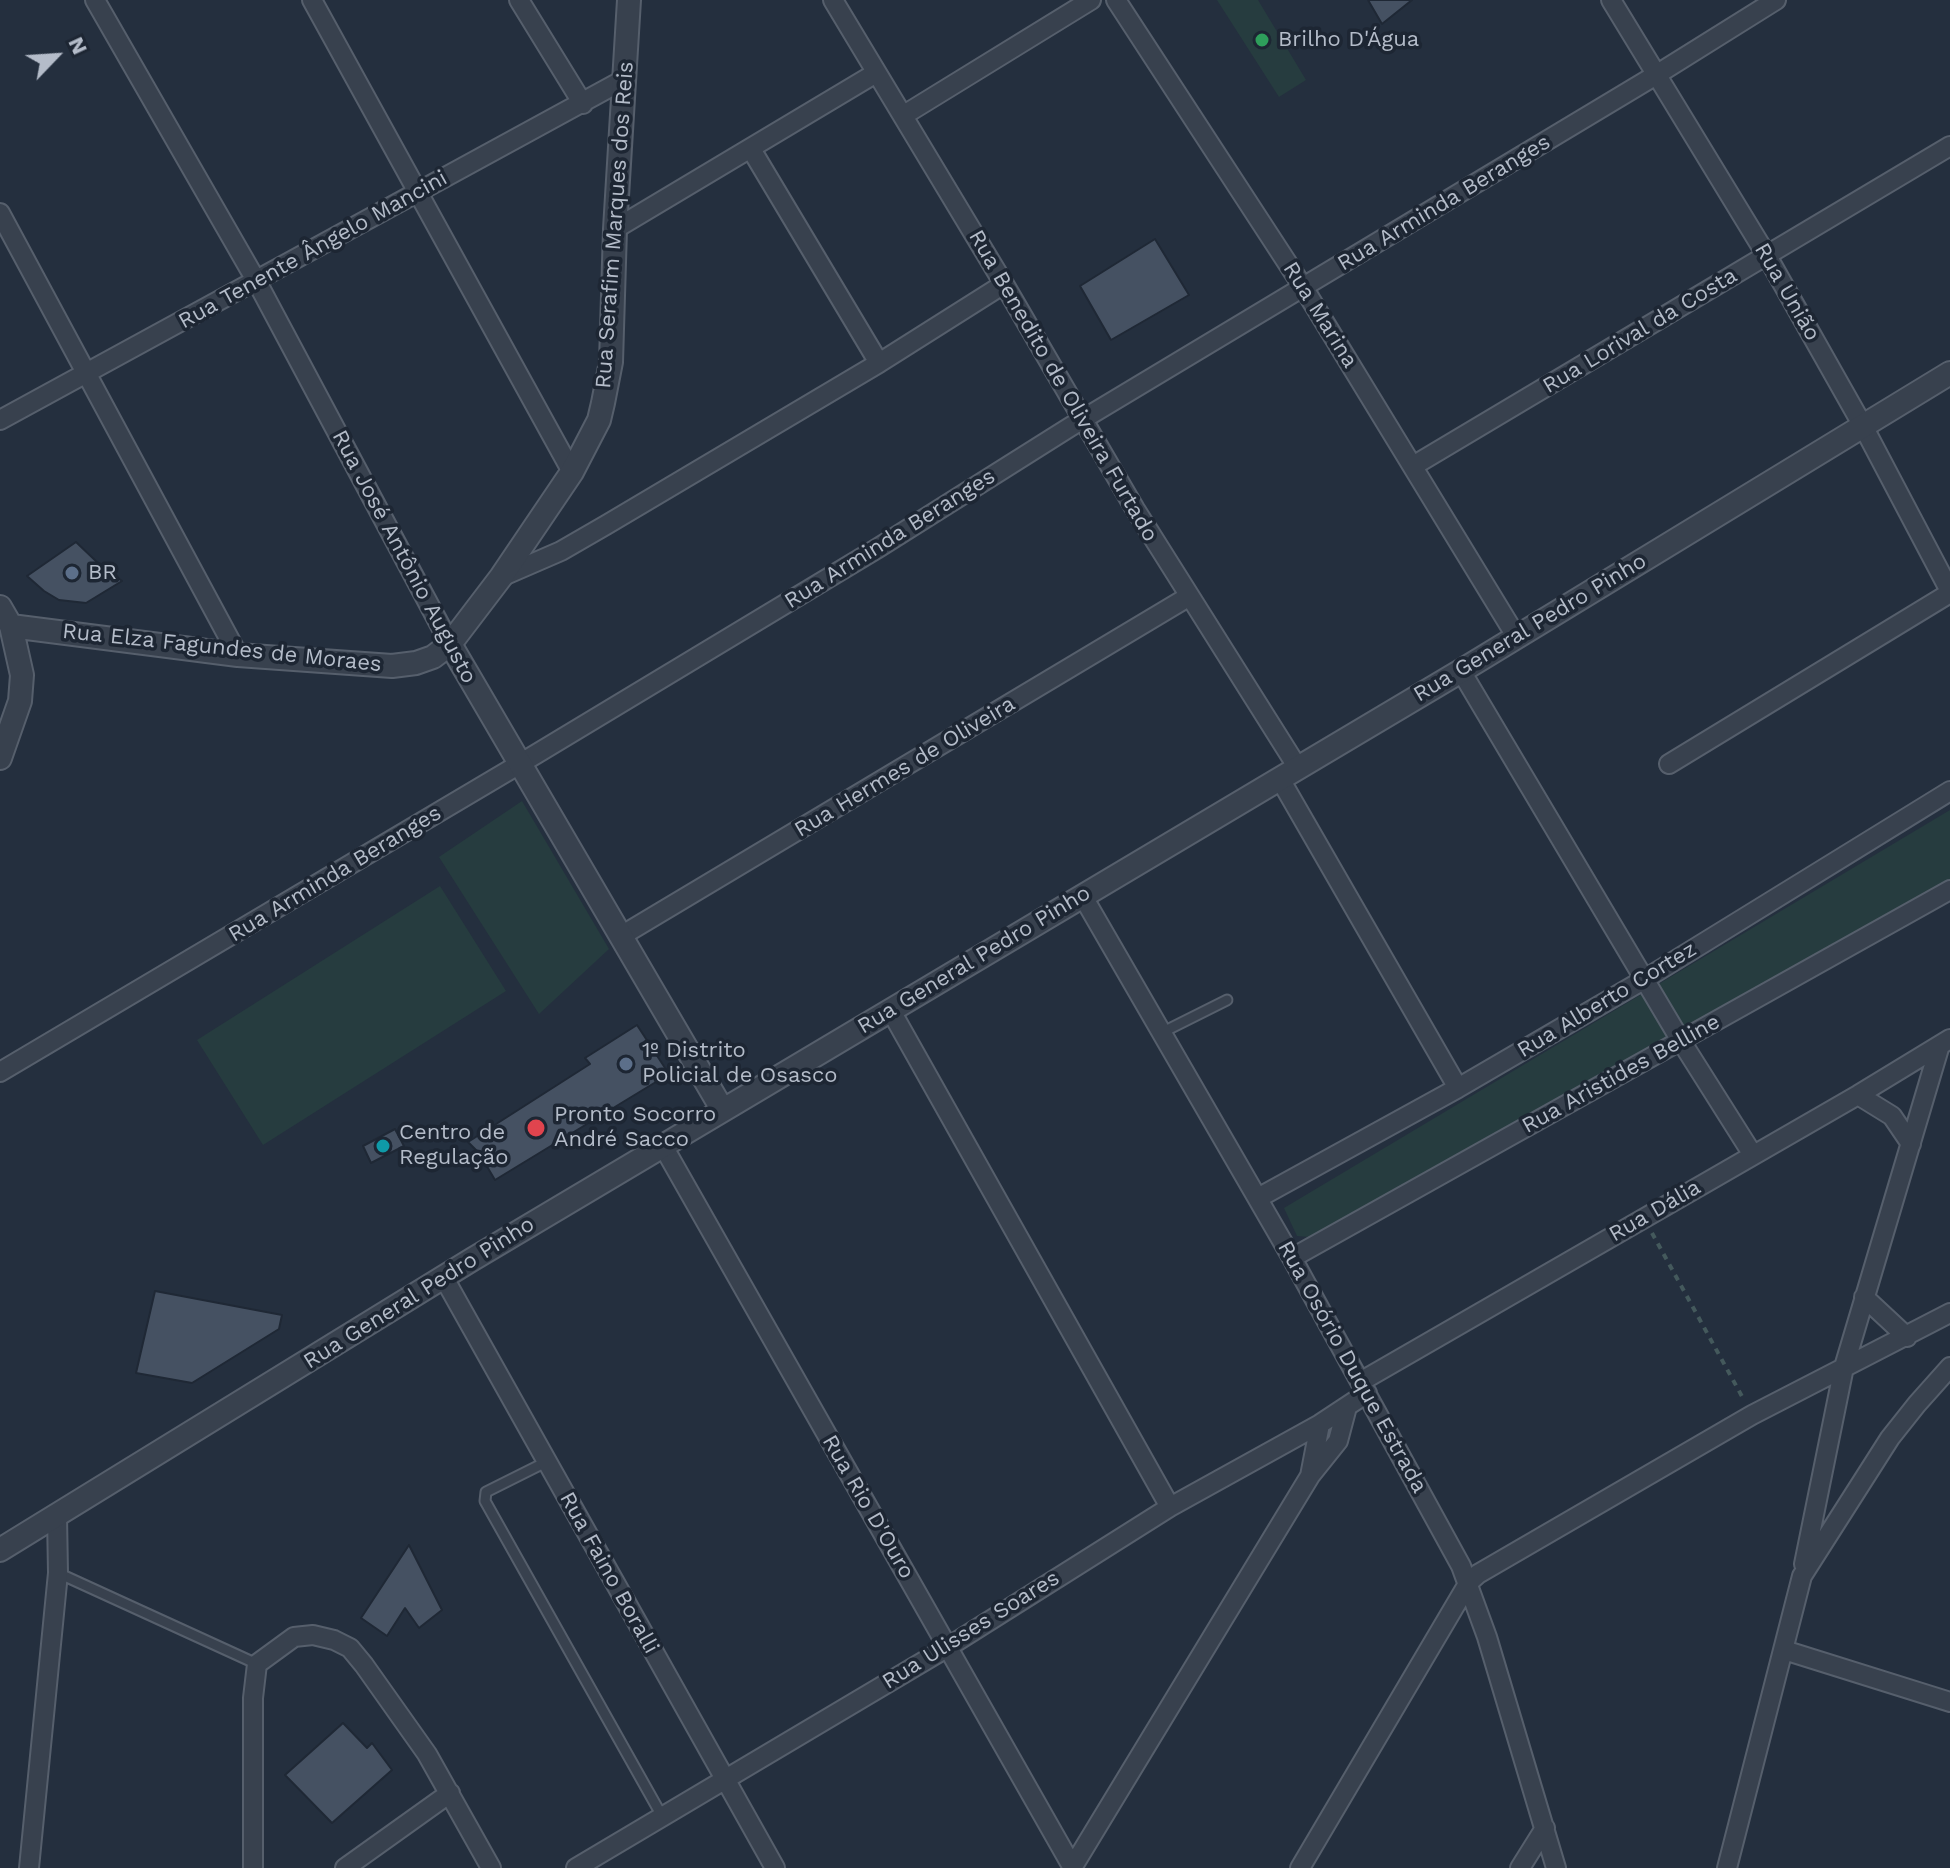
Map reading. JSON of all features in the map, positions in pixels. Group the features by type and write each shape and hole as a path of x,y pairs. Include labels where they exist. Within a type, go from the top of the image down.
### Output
{"street":[{"name":"Rua José Antônio Augusto","path":"95,0 257,282 518,765 722,1109"},
{"path":"312,0 572,472"},
{"path":"519,0 583,104"},
{"name":"Rua Serafim Marques dos Reis","path":"450,644 501,577 572,472 599,420 608,375 629,0"},
{"name":"Rua Benedito de Oliveira Furtado","path":"833,0 1188,597 1289,774 1458,1088"},
{"path":"904,115 1091,0"},
{"name":"Rua Marina","path":"1116,0 1303,287 1516,636"},
{"name":"Rua União","path":"1611,0 1767,256 1863,426 1950,592"},
{"name":"Rua Arminda Beranges","path":"0,1072 878,548 1776,0"},
{"path":"615,229 876,73"},
{"name":"Rua Tenente Ângelo Mancini","path":"0,420 625,79"},
{"name":"Rua Lorival da Costa","path":"1413,466 1950,146"},
{"path":"751,149 879,363"},
{"path":"0,213 238,655"},
{"path":"501,577 572,545 879,363 1004,284"},
{"name":"Rua General Pedro Pinho","path":"0,1550 722,1109 1461,671 1950,373"},
{"path":"1669,764 1950,592"},
{"name":"Rua Hermes de Oliveira","path":"621,936 1188,597"},
{"path":"0,758 20,701 22,675 5,617"},
{"name":"Rua Elza Fagundes de Moraes","path":"5,617 238,655 392,666 433,657 450,644"},
{"path":"1461,671 1681,1041 1753,1155"},
{"name":"Rua Alberto Cortez","path":"1258,1198 1458,1088 1645,979 1950,791"},
{"name":"Rua Aristides Belline","path":"1292,1258 1950,890"},
{"name":"Rua Osório Duque Estrada","path":"1082,895 1292,1258 1469,1582 1556,1868"},
{"path":"891,1011 1170,1507"},
{"path":"1727,1868 1802,1576 1844,1367 1945,1042"},
{"name":"Rua Dália","path":"1364,1388 1643,1217 1945,1042"},
{"path":"1858,1095 1892,1116 1911,1144"},
{"name":"Rua Rio D'Ouro","path":"663,1146 1072,1868"},
{"name":"Rua Faino Boralli","path":"444,1278 775,1868"},
{"path":"1864,1297 1907,1337"},
{"path":"1300,1868 1469,1582 1494,1563 1752,1415 1950,1313"},
{"path":"1802,1576 1890,1438 1950,1367"},
{"name":"Rua Ulisses Soares","path":"576,1868 948,1647 1170,1507 1320,1424 1347,1407 1364,1388"},
{"path":"1072,1868 1310,1476 1338,1441 1347,1407"},
{"path":"1310,1476 1320,1424"},
{"path":"29,1868 58,1573 57,1516"},
{"path":"253,1868 253,1698 257,1664 294,1637 313,1635 350,1648 389,1698 450,1793 491,1868"},
{"path":"1784,1650 1950,1702"},
{"path":"345,1868 450,1793"},
{"path":"1520,1868 1545,1828"}],"lane":[{"path":"1161,1033 1227,1000"},
{"path":"546,1462 486,1492 485,1501 662,1816"},
{"path":"58,1573 257,1664"}],"path":[{"path":"1643,1217 1752,1415"}],"green space":[{"name":"Brilho D'Água","path":"1217,0 1258,0 1306,80 1279,97"},
{"path":"522,801 609,949 539,1014 439,857"},
{"path":"1950,810 1950,881 1321,1238 1297,1236 1284,1208"},
{"path":"440,886 506,991 263,1145 197,1040"}],"building":[{"path":"1368,0 1412,0 1382,24"},
{"path":"1155,239 1189,295 1111,340 1080,286"},
{"name":"BR","path":"76,542 122,581 86,603 59,600 27,576"},
{"name":"Pronto Socorro André Sacco","path":"637,1025 669,1074 495,1180 479,1153 468,1142 590,1064 585,1058"},
{"name":"Centro de Regulação","path":"395,1129 404,1146 371,1163 363,1146"},
{"path":"155,1291 282,1315 279,1329 192,1383 136,1373"},
{"path":"409,1545 442,1610 419,1628 405,1608 387,1636 361,1618"},
{"path":"343,1723 367,1748 372,1743 392,1770 332,1823 285,1775"}],"place":[{"name":"Brilho D'Água","path":"1262,40"},
{"name":"BR","path":"72,573"},
{"name":"1º Distrito Policial de Osasco","path":"626,1064"},
{"name":"Pronto Socorro André Sacco","path":"536,1128"},
{"name":"Centro de Regulação","path":"383,1146"}]}
